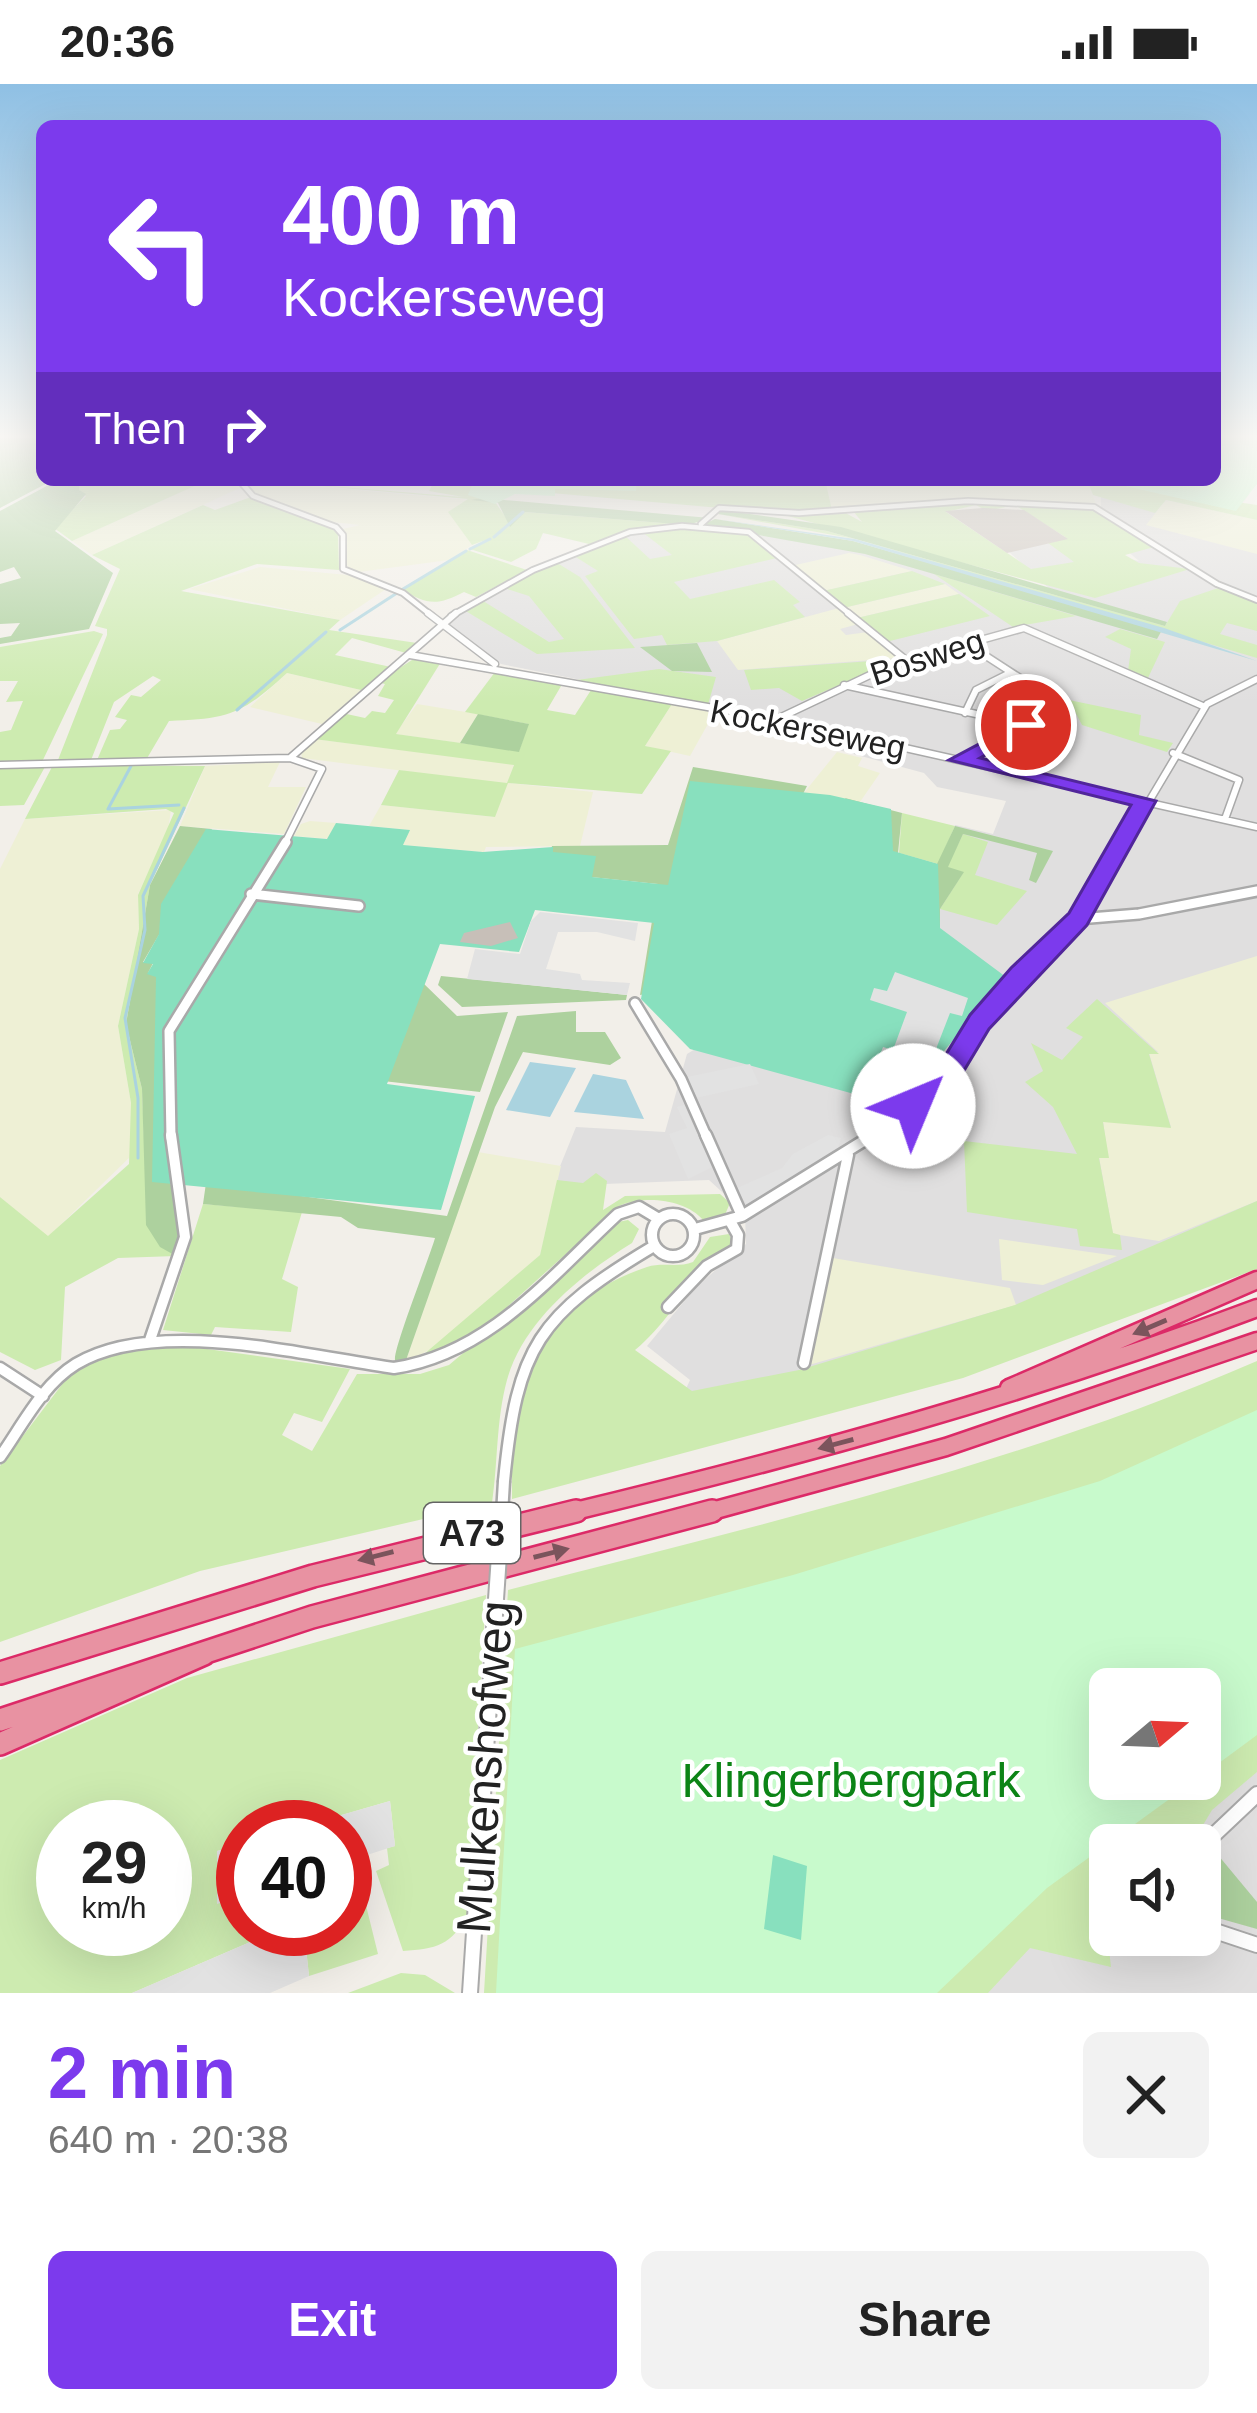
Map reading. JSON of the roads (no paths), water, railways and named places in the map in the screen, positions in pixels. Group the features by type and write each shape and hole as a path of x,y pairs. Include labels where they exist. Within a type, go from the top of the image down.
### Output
{"highway":[{"name":"A73","path":"950,1414 1257,1280"},
{"name":"A73","path":"0,1673 274,1582 950,1414 1170,1344 1257,1308"},
{"name":"A73","path":"0,1720 235,1637 963,1444 1257,1341"},
{"name":"A73","path":"0,1744 172,1672 235,1637"}],"street":[{"name":"Kockerseweg","path":"328,524 343,536 344,569 403,593 499,667"},
{"path":"1119,524 1217,584 1257,600"},
{"path":"290,758 440,623 533,570 631,532 696,526 748,532 906,660"},
{"name":"Bosweg","path":"776,719 906,660 1014,630 1041,631 1205,707"},
{"path":"966,643 1040,691"},
{"name":"Kockerseweg","path":"409,655 499,667 776,719 1257,826"},
{"path":"965,713 976,690 1010,673"},
{"path":"695,1229 736,1219 848,1155 946,1077 993,1006 1078,919 1144,801 1205,707 1219,694 1257,679"},
{"path":"844,685 1008,721 1018,729"},
{"path":"960,760 1018,729 1046,726"},
{"path":"1173,753 1240,779 1225,819"},
{"path":"0,765 290,758 322,769 293,830 170,1031 172,1171 185,1237 150,1340"},
{"path":"1078,919 1139,914 1257,891"},
{"path":"251,894 358,906"},
{"path":"635,1003 681,1079 736,1219 738,1235 737,1249 707,1266 668,1307"},
{"path":"804,1363 848,1155"},
{"path":"0,1457 43,1396 71,1367 97,1352 150,1340 394,1368 434,1364 466,1350 618,1214 639,1207 659,1219 680,1216 695,1229"},
{"path":"659,1219 650,1235 654,1246 680,1255 692,1247 695,1229"},
{"name":"Mulkenshofweg","path":"470,1993 509,1408 528,1349 569,1301 654,1246"},
{"path":"0,1368 43,1396"},
{"path":"1221,1828 1257,1794"},
{"path":"1221,1933 1257,1945"}],"water":[{"path":"747,524 855,539 1164,628 1257,661 853,541"},
{"path":"530,1062 576,1068 550,1117 506,1110"},
{"path":"593,1074 626,1080 644,1119 574,1112"}],"waterway":[{"path":"494,537 509,524"},
{"path":"470,549 490,539"},
{"path":"403,589 466,551"},
{"path":"340,630 397,593"},
{"path":"237,710 326,632"},
{"path":"131,766 108,809 179,805"},
{"path":"138,1158 138,1098 125,1018 145,930 143,896 184,808"}],"park label":[{"name":"Klingerbergpark","path":"851,1780"}]}
